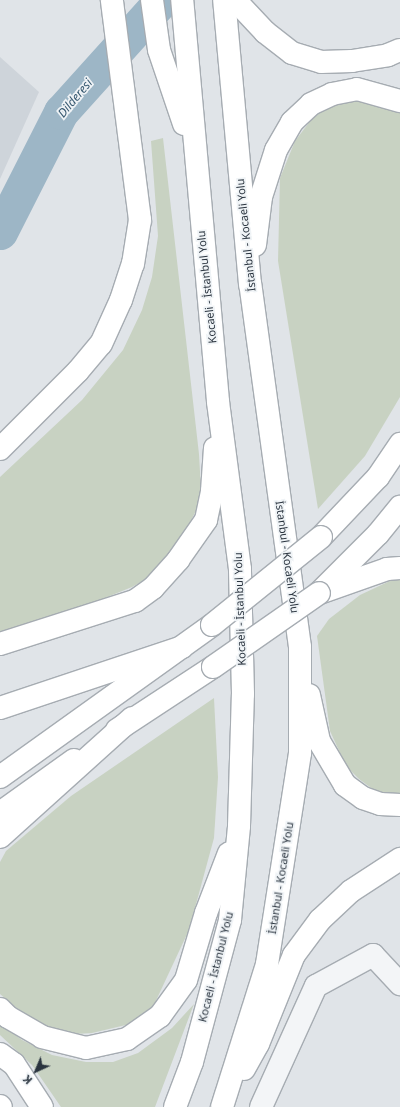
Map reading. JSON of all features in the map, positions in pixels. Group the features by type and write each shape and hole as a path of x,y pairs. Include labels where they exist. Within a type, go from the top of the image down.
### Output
{"main road":[{"path":"0,449 78,371 104,338 121,300 134,264 140,220 112,0"},
{"path":"152,0 159,50 194,153"},
{"name":"Kocaeli - İstanbul Yolu","path":"175,1107 192,1062 230,920 239,826 243,694 240,569 218,401 194,153 182,0"},
{"name":"İstanbul - Kocaeli Yolu","path":"223,1107 266,964 286,849 300,752 300,647 250,284 224,0"},
{"path":"235,0 265,32 292,53 321,62 352,61 388,56 400,50"},
{"path":"250,284 262,198 276,150 292,122 310,104 332,94 357,89 400,101"},
{"path":"0,644 135,601 153,588 178,560 206,520 212,491 218,401"},
{"path":"0,777 212,625 321,537 378,478 400,444"},
{"path":"0,813 132,718 213,667 318,593 378,534 400,507"},
{"path":"318,593 387,569 400,568"},
{"path":"5,704 182,647"},
{"path":"300,647 319,741 344,785 363,798 380,804 400,805"},
{"path":"0,837 132,718"},
{"path":"0,1009 8,1017 42,1037 86,1048 127,1039 160,1016 186,980 206,913 239,826"},
{"path":"223,1107 258,1044 294,955 320,920 351,891 400,859"},
{"path":"0,1054 14,1064 42,1107"}],"street":[{"path":"261,1107 316,986 373,955 400,984"}],"shaded area":[{"path":"0,57 39,92 0,179"}],"green space":[{"path":"365,100 386,104 400,113 400,397 365,456 318,509 278,261 280,178 295,141 311,120 332,103"},
{"path":"163,138 199,454 201,489 197,509 179,543 157,573 132,587 80,608 0,633 0,477 82,400 123,350 142,310 152,277 158,236 151,141"},
{"path":"392,580 400,580 400,794 378,793 359,779 346,766 330,731 317,636 329,619 360,595"},
{"path":"214,698 218,777 214,838 189,930 153,1007 130,1024 92,1033 76,1034 53,1030 32,1021 0,994 0,862 6,851 71,796"},
{"path":"194,1004 155,1107 61,1107 32,1065 0,1035 0,1023 22,1040 52,1055 86,1062 113,1062 138,1053 172,1028"}],"waterway":[{"name":"Dilderesi","path":"0,232 61,112 162,0"}]}
